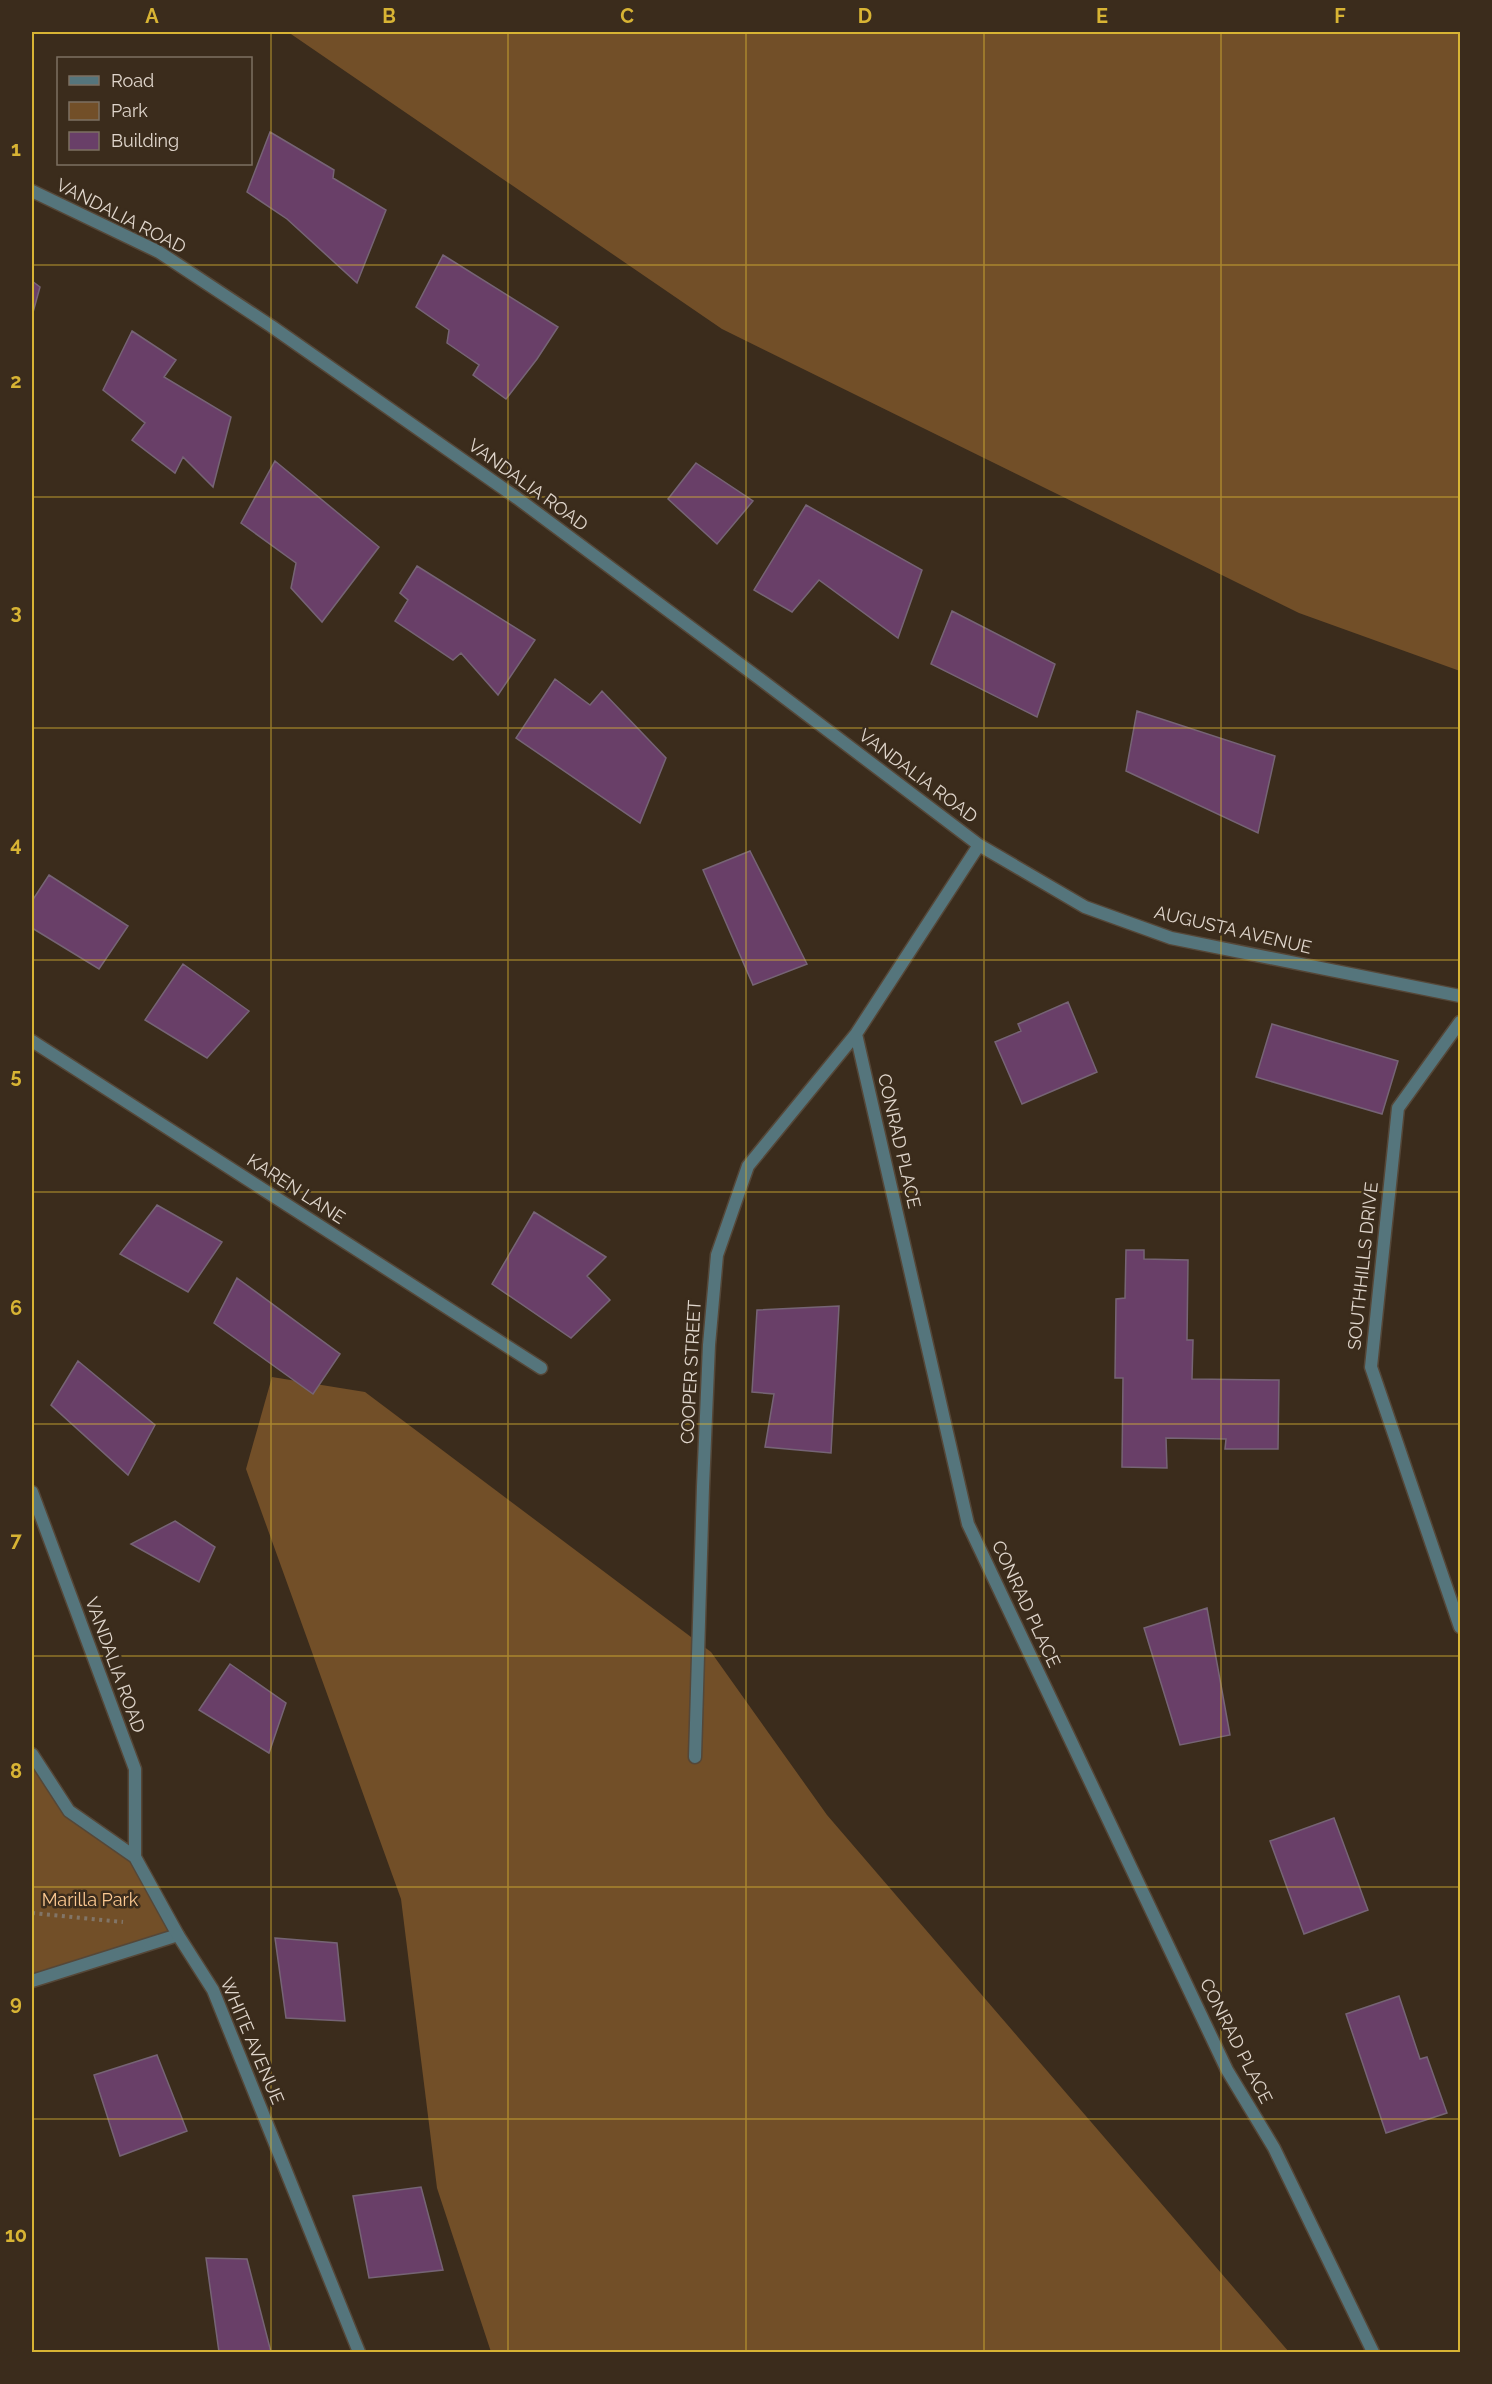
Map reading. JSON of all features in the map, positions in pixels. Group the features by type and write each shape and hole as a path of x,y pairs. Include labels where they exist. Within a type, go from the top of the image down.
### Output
{"street":[{"name":"VANDALIA ROAD","path":"32,191 159,252 271,326 517,498 980,845"},
{"name":"AUGUSTA AVENUE","path":"980,845 1086,907 1171,938 1461,996"},
{"path":"856,1034 980,845"},
{"name":"SOUTHHILLS DRIVE","path":"1461,1022 1398,1108 1371,1367 1461,1627"},
{"name":"COOPER STREET","path":"695,1757 706,1416 717,1255 748,1166 856,1034"},
{"name":"CONRAD PLACE","path":"856,1034 968,1524 1227,2070 1274,2148 1373,2352"},
{"name":"KAREN LANE","path":"32,1041 541,1368"},
{"name":"VANDALIA ROAD","path":"32,1492 135,1770 135,1857"},
{"name":"WHITE AVENUE","path":"32,1754 69,1811 135,1857 213,1990 359,2352"},
{"path":"32,1981 176,1930"}],"path":[{"path":"32,1913 176,1930"}],"green space":[{"path":"288,32 1460,32 1460,671 1299,613 722,329"},
{"path":"272,1377 365,1392 711,1652 827,1815 1289,2352 491,2352 437,2188 401,1899 246,1469"},
{"name":"Marilla Park","path":"32,1754 69,1811 133,1854 176,1936 32,1981"}],"building":[{"path":"270,132 334,170 333,178 386,210 357,283 287,219 247,192"},
{"path":"443,255 558,327 506,399 473,375 479,365 447,343 449,330 416,307"},
{"path":"32,281 40,287 32,316"},
{"path":"132,331 176,360 164,377 231,417 213,487 183,457 175,473 132,440 145,423 103,390"},
{"path":"275,461 379,547 322,622 291,588 296,563 241,523"},
{"path":"696,463 753,501 717,544 668,499"},
{"path":"806,505 922,570 898,638 819,580 792,612 754,590"},
{"path":"417,566 535,640 498,695 461,653 453,660 395,621 408,600 400,593"},
{"path":"952,611 1055,664 1037,717 931,664"},
{"path":"555,679 590,705 602,691 666,758 640,823 516,738"},
{"path":"1137,711 1275,756 1258,833 1126,771"},
{"path":"750,851 807,964 753,985 703,870"},
{"path":"49,875 128,926 99,969 32,928 32,901"},
{"path":"183,964 249,1011 207,1058 145,1020"},
{"path":"1068,1002 1097,1072 1022,1104 995,1042 1021,1031 1018,1024"},
{"path":"1272,1024 1398,1061 1382,1114 1256,1077"},
{"path":"157,1205 222,1242 188,1292 120,1254"},
{"path":"534,1212 606,1257 587,1276 610,1300 571,1338 492,1284"},
{"path":"1126,1250 1144,1250 1144,1259 1188,1260 1187,1340 1193,1340 1192,1379 1279,1380 1278,1449 1225,1449 1226,1439 1166,1438 1167,1468 1122,1467 1123,1378 1115,1378 1116,1299 1125,1298"},
{"path":"237,1278 340,1354 313,1394 214,1323"},
{"path":"839,1306 831,1453 765,1447 774,1394 752,1392 757,1310"},
{"path":"78,1361 155,1425 128,1475 51,1405"},
{"path":"175,1521 215,1547 199,1582 131,1544"},
{"path":"1207,1608 1230,1735 1180,1745 1144,1628"},
{"path":"230,1664 286,1703 269,1753 199,1710"},
{"path":"1334,1818 1368,1910 1304,1934 1270,1841"},
{"path":"275,1938 337,1943 345,2021 286,2018"},
{"path":"1399,1996 1420,2059 1427,2057 1447,2113 1386,2133 1346,2014"},
{"path":"157,2055 187,2131 120,2156 94,2075"},
{"path":"421,2187 443,2270 369,2278 353,2196"},
{"path":"206,2258 247,2259 271,2352 219,2352"}]}
